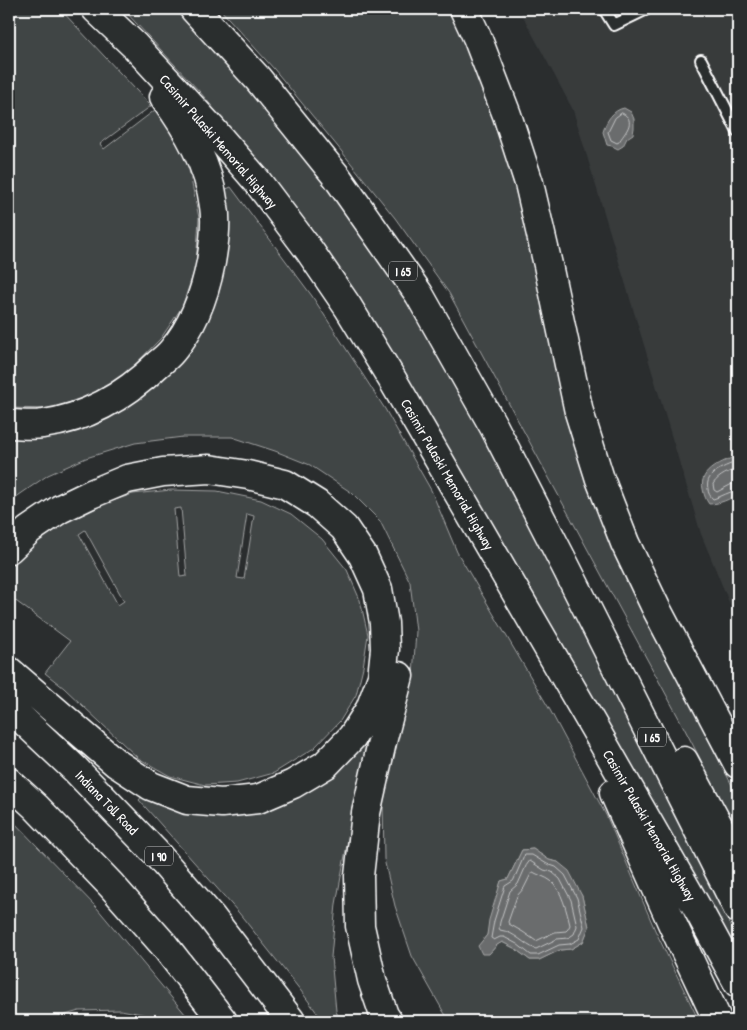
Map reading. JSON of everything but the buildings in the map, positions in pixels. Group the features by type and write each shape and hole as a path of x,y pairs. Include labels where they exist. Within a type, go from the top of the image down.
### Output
{"highway":[{"name":"Casimir Pulaski Memorial Highway","path":"96,9 129,39 210,126 257,181 309,250 348,307 392,379 595,729 738,983"},
{"name":"I 65","path":"194,9 258,79 337,177 419,294 494,428 738,909"},
{"path":"464,9 477,37 507,115 529,183 579,412 600,479 625,543 656,608 738,764"},
{"path":"9,424 42,425 79,416 113,400 144,378 172,352 192,321 207,283 215,239 214,206 207,176 196,147 180,119 156,86 129,39"},
{"path":"9,528 50,496 83,478 120,463 148,456 181,452 212,452 257,458 295,470 329,492 358,518 378,548 394,580 401,613 403,646 398,680 366,813 359,876 360,926 372,980 384,1015 388,1021"},
{"path":"9,549 29,530 60,509 127,479 163,472 209,469 248,475 285,484 317,504 344,528 363,556 378,589 386,649 382,677 370,709 352,737 325,765 294,784 258,799 222,803 187,800 151,786 116,763 9,671"},
{"path":"565,565 622,646 738,862"},
{"name":"Indiana Toll Road","path":"9,707 76,770 154,851 212,918 291,1021"},
{"path":"595,729 616,799 718,1021"},
{"path":"9,782 36,807 111,885 164,945 223,1021"}],"lane":[{"path":"604,9 614,25 647,9"},
{"path":"701,60 738,132"}],"shaded area":[{"path":"21,9 60,9 151,106 100,144 104,149 155,110 168,124 188,165 199,218 196,266 182,307 161,338 127,373 94,395 49,409 9,408 9,15"},
{"path":"123,9 175,9 274,119 335,197 391,278 456,384 491,449 738,940 738,954 454,457 369,316 250,153 200,92"},
{"path":"220,9 450,9 476,67 501,139 533,252 655,627 705,733 738,797 738,832 681,722 449,293 395,218 338,147 274,69"},
{"path":"519,9 738,9 738,624 701,534 573,110"},
{"path":"231,187 312,296 385,409 431,490 457,552 550,710 607,817 655,930 699,1021 450,1021 443,1011 412,956 395,906 384,859 383,801 413,676 416,631 410,582 380,521 352,493 310,465 275,451 232,437 183,437 135,443 86,458 48,475 9,502 9,436 167,373 224,190","holes":["533,849 549,860 558,862 582,896 589,927 583,942 571,949 560,950 539,960 530,960 502,942 489,954 479,946 487,935 501,881 508,879 522,850"]},
{"path":"171,490 217,491 261,500 291,514 322,539 347,570 360,600 368,635 356,695 340,721 314,748 274,773 237,783 205,785 170,776 138,758 64,688 45,673 70,641 9,596 9,570 20,557 51,530 91,508 133,494","holes":["181,508 187,576 180,577 174,509","247,514 254,516 244,579 237,578","85,530 124,601 118,605 79,534"]},
{"path":"374,715 336,904 331,957 336,1011 340,1021 323,1021 239,913 139,800 145,793 245,812"},
{"path":"9,817 97,908 191,1021 162,1021 152,1016 121,1010 79,1011 45,1021 9,1021"}],"water":[{"path":"624,108 631,112 634,119 634,128 633,134 618,149 607,145 603,132 610,117 616,111"},
{"path":"738,455 738,494 725,501 709,504 703,489 702,482 704,476 713,467"},
{"path":"533,849 549,860 558,862 569,871 582,896 589,927 583,942 571,949 560,950 539,960 530,960 502,942 489,954 482,954 478,946 487,935 489,920 501,881 508,879 522,850"}]}
